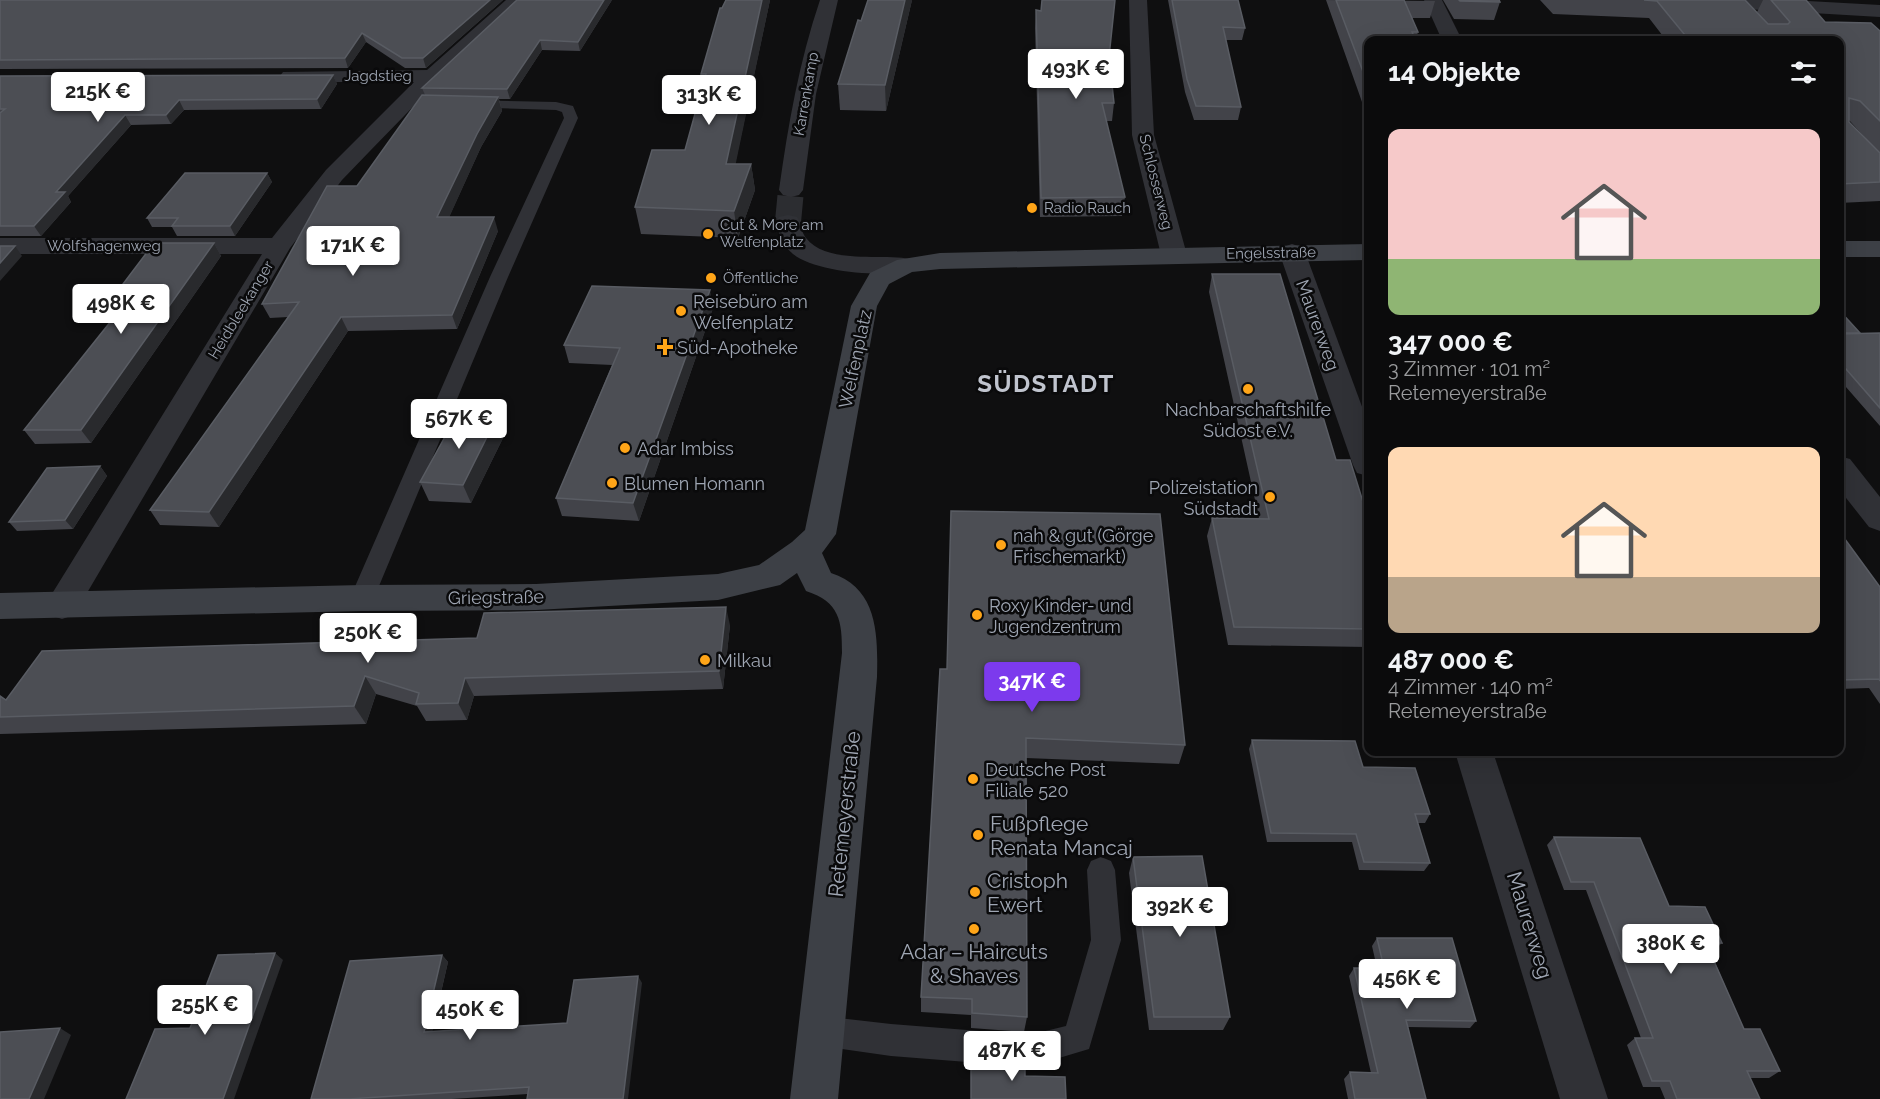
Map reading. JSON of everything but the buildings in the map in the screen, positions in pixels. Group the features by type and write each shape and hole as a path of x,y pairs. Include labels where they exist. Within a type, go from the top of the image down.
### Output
{"street":[{"name":"Heidbleekanger","path":"62,606 279,246 334,175 416,103 432,76 517,0"},
{"name":"Karrenkamp","path":"791,190 809,66 829,0"},
{"name":"Schlosserweg","path":"1138,0 1143,135 1174,255"},
{"path":"1433,0 1450,36"},
{"path":"1694,0 1880,11"},
{"path":"1736,2 1751,20"},
{"name":"Jagdstieg","path":"276,76 432,76"},
{"path":"788,222 789,235 800,248 824,260 906,265"},
{"name":"Wolfshagenweg","path":"0,246 279,246"},
{"path":"1844,249 1880,249"},
{"name":"Maurerweg","path":"1292,252 1364,454"},
{"name":"Engelsstraße","path":"1174,255 1364,252"},
{"name":"Welfenplatz","path":"804,551 820,534 864,306 879,279 906,265 963,261 1174,255"},
{"path":"1844,473 1880,519"},
{"name":"Griegstraße","path":"0,606 362,598 536,597 718,587 768,576 804,551"},
{"name":"Retemeyerstraße","path":"804,551 818,582 836,589 854,609 861,635 859,677 814,1099"},
{"name":"Maurerweg","path":"1475,756 1584,1099"}],"lane":[{"path":"362,598 499,277 571,118 568,109 556,106 451,104"},
{"path":"821,1031 891,1040 1029,1051 1078,1038 1106,940 1101,870"}],"tunnel":[{"path":"788,222 791,190"}],"place":[{"name":"Radio Rauch","path":"1032,208"},
{"name":"Cut & More am Welfenplatz","path":"708,234"},
{"name":"Öffentliche","path":"711,278"},
{"name":"Reisebüro am Welfenplatz","path":"681,311"},
{"name":"Süd-Apotheke","path":"665,347"},
{"name":"Nachbarschaftshilfe Südost e.V.","path":"1248,389"},
{"name":"Adar Imbiss","path":"625,448"},
{"name":"Blumen Homann","path":"612,483"},
{"name":"Polizeistation Südstadt","path":"1270,497"},
{"name":"nah & gut (Görge Frischemarkt)","path":"1001,545"},
{"name":"Roxy Kinder- und Jugendzentrum","path":"977,615"},
{"name":"Milkau","path":"705,660"},
{"name":"Deutsche Post Filiale 520","path":"973,779"},
{"name":"Fußpflege Renata Mancaj","path":"978,835"},
{"name":"Cristoph Ewert","path":"975,892"},
{"name":"Adar – Haircuts & Shaves","path":"974,929"}],"district":[{"name":"SÜDSTADT","path":"1046,383"}]}
